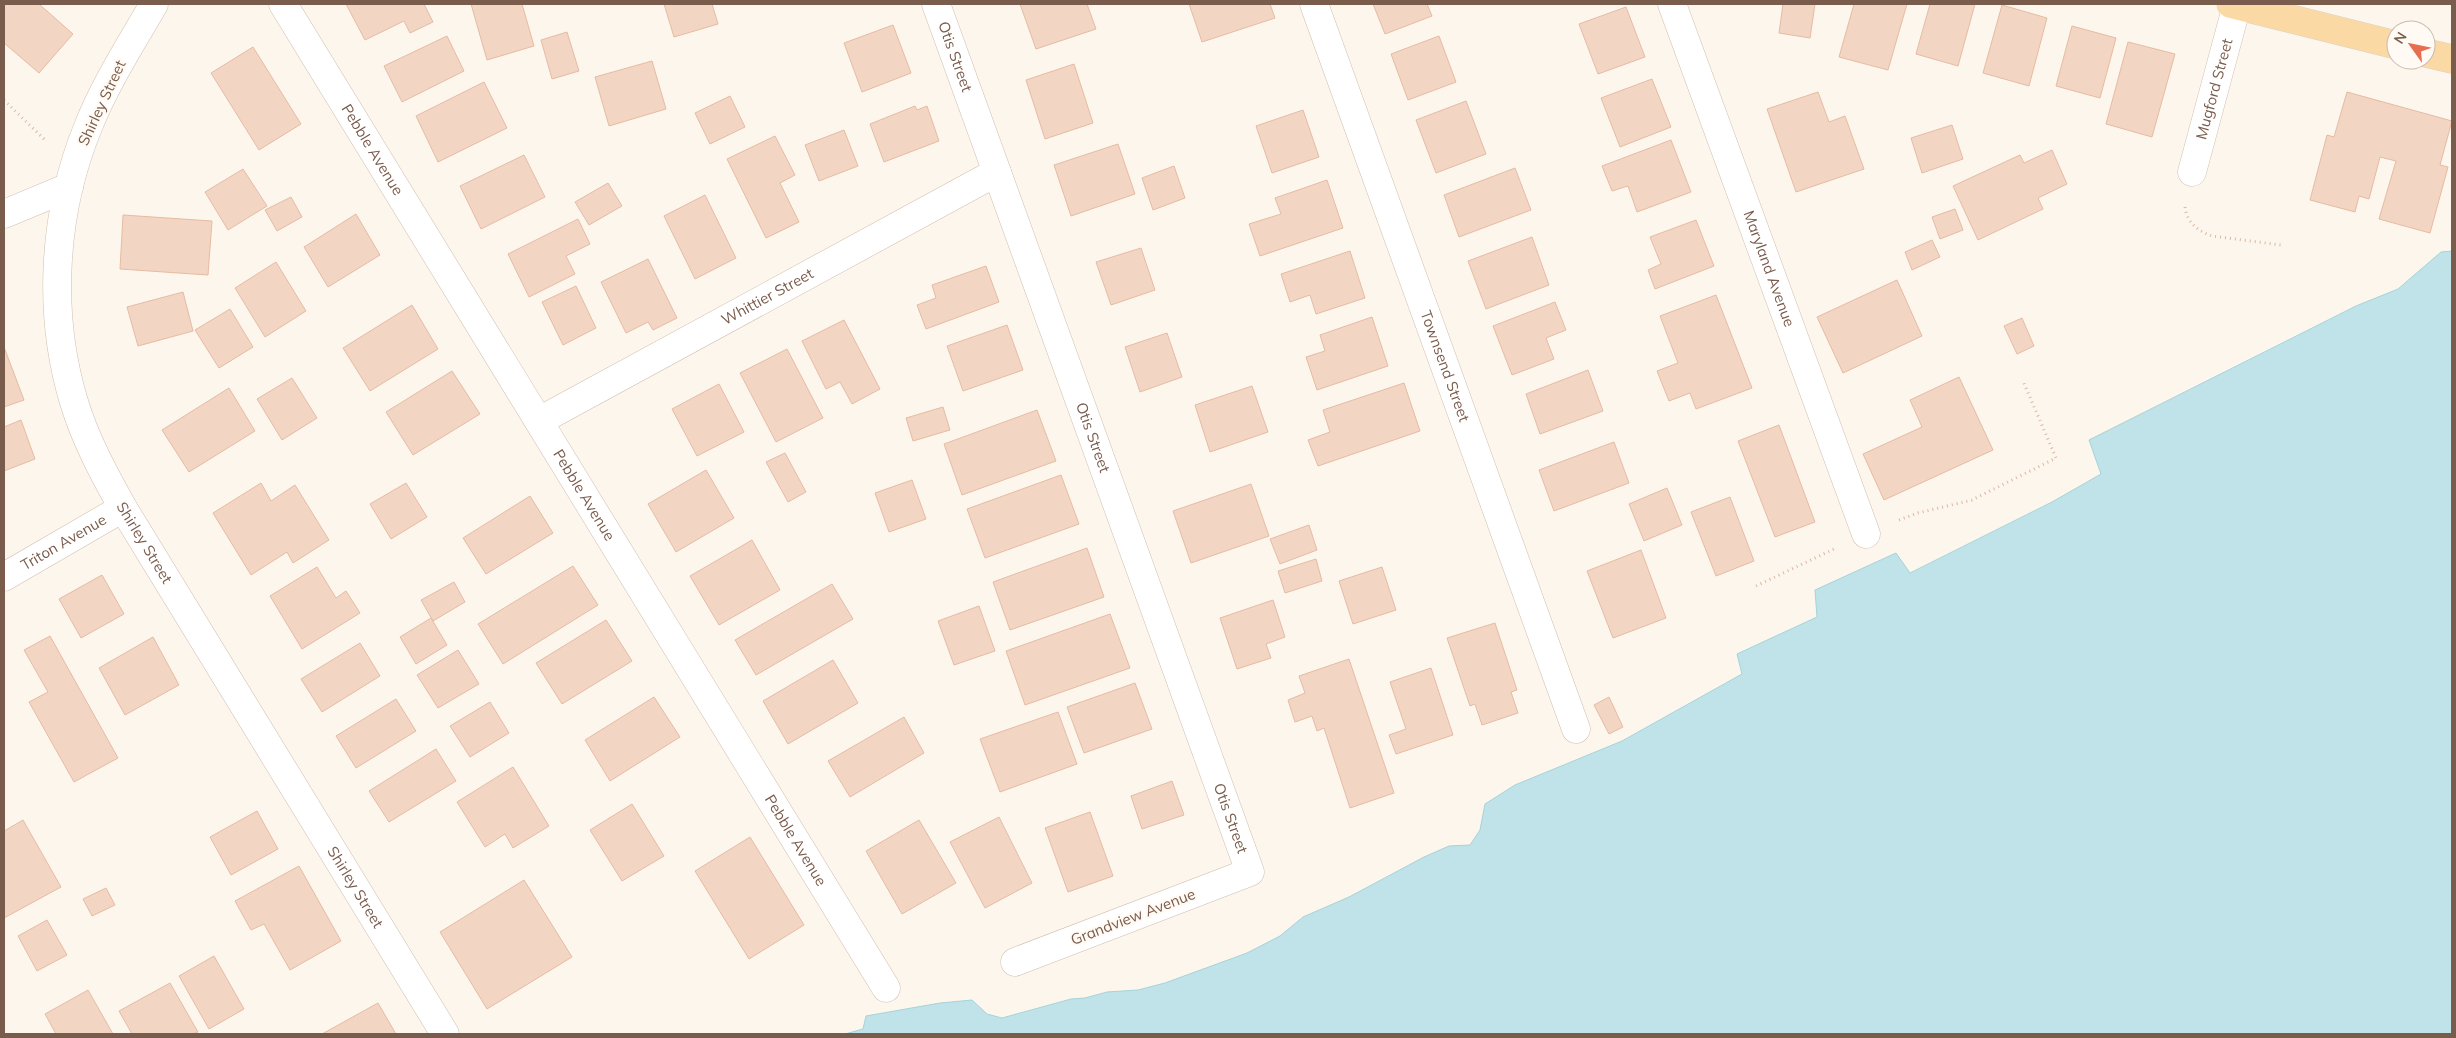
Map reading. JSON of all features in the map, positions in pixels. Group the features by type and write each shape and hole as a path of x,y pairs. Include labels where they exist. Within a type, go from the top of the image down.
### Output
{"main road":[{"path":"2233,4 2386,42"},
{"path":"2436,55 2452,59"}],"street":[{"name":"Shirley Street","path":"154,4 96,110 77,159 58,247 57,295 61,340 76,410 98,461 123,508 445,1034"},
{"name":"Pebble Avenue","path":"283,4 886,988"},
{"name":"Otis Street","path":"936,4 1250,872"},
{"name":"Townsend Street","path":"1314,4 1576,729"},
{"name":"Maryland Avenue","path":"1672,4 1866,534"},
{"name":"Mugford Street","path":"2192,172 2233,4"},
{"name":"Whittier Street","path":"539,421 997,172"},
{"path":"4,214 70,187"},
{"name":"Triton Avenue","path":"4,577 123,508"},
{"name":"Grandview Avenue","path":"1015,962 1250,872"}],"path":[{"path":"4,100 39,135"},
{"path":"2192,172 2184,203 2186,212 2195,228 2212,236 2281,245"},
{"path":"1756,586 1866,534 1918,513 1972,500 2056,458 2023,381"}],"water":[{"path":"2452,251 2452,1034 845,1034 863,1029 866,1016 940,1003 972,1000 987,1014 1002,1018 1071,999 1085,998 1107,992 1138,990 1165,983 1247,953 1280,936 1303,917 1349,897 1424,857 1449,846 1470,845 1480,830 1485,804 1515,785 1622,741 1742,674 1737,654 1817,617 1815,590 1896,553 1910,573 2052,502 2101,474 2089,440 2356,306 2398,289 2441,252"}],"building":[{"path":"4,4 39,4 73,34 39,73 4,43"},
{"path":"346,4 424,4 433,22 410,33 404,21 365,40"},
{"path":"471,4 522,4 534,46 487,60"},
{"path":"664,4 712,4 718,24 674,37"},
{"path":"1020,4 1087,4 1096,29 1036,49"},
{"path":"1189,4 1270,4 1275,18 1202,42"},
{"path":"1373,4 1427,4 1432,16 1385,34"},
{"path":"1783,4 1815,4 1810,38 1779,33"},
{"path":"1854,4 1907,4 1888,70 1839,57"},
{"path":"1930,4 1975,4 1958,66 1916,54"},
{"path":"2002,5 2047,18 2029,86 1983,73"},
{"path":"1626,7 1645,57 1598,74 1579,24"},
{"path":"893,25 911,73 862,92 844,43"},
{"path":"2072,26 2116,38 2100,98 2056,86"},
{"path":"567,32 579,71 552,79 541,40"},
{"path":"447,36 464,71 402,102 384,66"},
{"path":"1439,36 1456,82 1408,100 1391,54"},
{"path":"2128,42 2175,54 2152,137 2106,124"},
{"path":"253,47 301,124 259,150 211,73"},
{"path":"652,61 666,109 609,126 595,77"},
{"path":"1074,64 1093,123 1045,139 1026,80"},
{"path":"1652,79 1671,127 1620,147 1601,98"},
{"path":"484,82 507,128 438,162 416,116"},
{"path":"1818,92 1829,122 1845,116 1864,169 1796,192 1767,109"},
{"path":"2347,92 2452,121 2440,165 2448,167 2430,233 2379,219 2396,161 2380,157 2369,199 2359,196 2355,212 2310,200 2327,135 2334,137"},
{"path":"730,96 745,127 710,144 695,113"},
{"path":"1466,101 1486,154 1436,173 1416,120"},
{"path":"915,106 917,110 927,106 939,141 884,162 870,124"},
{"path":"1303,110 1319,157 1272,173 1256,126"},
{"path":"1952,125 1963,159 1922,173 1911,138"},
{"path":"844,130 858,166 819,181 805,145"},
{"path":"775,136 795,175 780,183 799,222 766,238 727,159"},
{"path":"1671,140 1691,192 1637,212 1628,186 1612,191 1602,166"},
{"path":"1118,144 1135,194 1071,216 1054,165"},
{"path":"2052,150 2067,184 2038,198 2043,209 1978,240 1953,186 2020,155 2024,163"},
{"path":"524,155 545,197 481,229 460,186"},
{"path":"1174,166 1185,198 1153,210 1142,178"},
{"path":"1515,168 1531,210 1459,237 1444,195"},
{"path":"243,169 267,206 228,230 205,192"},
{"path":"1327,180 1343,228 1260,256 1249,224 1281,214 1275,198"},
{"path":"608,183 622,206 589,225 575,202"},
{"path":"705,195 736,258 695,279 664,216"},
{"path":"291,197 302,217 277,231 265,210"},
{"path":"1955,209 1963,230 1940,239 1932,217"},
{"path":"356,214 380,255 328,287 304,247"},
{"path":"123,215 212,221 208,275 120,269"},
{"path":"578,219 590,244 566,256 575,274 529,297 508,254"},
{"path":"1696,220 1714,266 1655,289 1648,270 1661,264 1650,237"},
{"path":"1532,237 1549,285 1486,309 1468,261"},
{"path":"1932,240 1940,257 1912,270 1905,252"},
{"path":"1141,248 1155,290 1111,305 1096,262"},
{"path":"1350,251 1365,298 1316,314 1310,295 1290,302 1281,274"},
{"path":"648,259 677,318 653,330 648,322 626,333 601,282"},
{"path":"276,262 306,311 265,337 235,288"},
{"path":"986,266 999,302 926,329 917,305 936,298 932,285"},
{"path":"1897,280 1922,336 1843,373 1817,317"},
{"path":"576,286 596,328 563,345 542,302"},
{"path":"183,292 193,331 138,346 127,307"},
{"path":"1716,295 1752,388 1696,409 1690,393 1669,401 1657,371 1678,363 1660,316"},
{"path":"1555,302 1566,330 1546,338 1554,359 1512,375 1493,326"},
{"path":"412,305 438,349 370,391 343,348"},
{"path":"230,309 253,347 219,368 195,330"},
{"path":"1372,317 1388,366 1317,390 1306,357 1325,351 1320,335"},
{"path":"2022,318 2034,346 2017,354 2004,326"},
{"path":"844,320 880,389 852,404 840,382 826,389 802,341"},
{"path":"1007,325 1023,370 963,391 947,346"},
{"path":"1167,333 1182,377 1140,392 1125,347"},
{"path":"4,347 24,400 4,407"},
{"path":"787,349 823,418 776,442 740,373"},
{"path":"1588,370 1603,411 1540,434 1526,394"},
{"path":"452,371 480,414 413,455 386,412"},
{"path":"1959,377 1993,450 1884,500 1863,454 1922,427 1910,400"},
{"path":"292,378 317,418 282,440 257,399"},
{"path":"1404,383 1420,431 1318,466 1308,440 1330,432 1323,410"},
{"path":"719,384 744,432 697,456 672,409"},
{"path":"1252,386 1268,432 1210,452 1195,405"},
{"path":"229,388 255,431 189,472 162,430"},
{"path":"943,407 950,430 913,441 906,418"},
{"path":"1037,410 1056,461 962,495 944,444"},
{"path":"21,420 35,459 4,471 4,427"},
{"path":"1779,425 1815,522 1775,537 1738,441"},
{"path":"1614,442 1629,483 1554,511 1539,470"},
{"path":"785,453 806,492 788,502 766,462"},
{"path":"706,470 734,518 676,552 648,504"},
{"path":"1061,475 1079,524 985,558 967,509"},
{"path":"912,480 926,519 889,532 875,493"},
{"path":"261,483 271,501 295,485 329,540 293,563 287,552 251,575 213,513"},
{"path":"406,483 427,517 391,539 370,504"},
{"path":"1251,484 1269,536 1191,563 1173,511"},
{"path":"1667,488 1682,525 1644,541 1629,504"},
{"path":"530,496 553,533 486,574 463,538"},
{"path":"1730,497 1754,561 1716,576 1691,512"},
{"path":"1309,525 1317,550 1280,564 1270,539"},
{"path":"752,540 780,590 719,625 690,576"},
{"path":"1087,548 1104,597 1010,630 993,582"},
{"path":"1641,550 1666,618 1613,638 1587,571"},
{"path":"1316,559 1322,581 1285,593 1278,571"},
{"path":"573,566 598,605 503,664 478,624"},
{"path":"317,567 336,598 346,591 360,613 302,649 270,596"},
{"path":"1382,567 1396,610 1353,624 1339,581"},
{"path":"102,575 124,614 81,638 59,599"},
{"path":"454,582 465,602 433,621 421,600"},
{"path":"832,584 853,619 756,675 735,640"},
{"path":"1273,600 1285,637 1266,644 1271,658 1237,669 1220,618"},
{"path":"979,606 995,651 954,665 938,621"},
{"path":"1110,614 1130,668 1025,705 1006,651"},
{"path":"431,618 447,645 416,664 400,637"},
{"path":"606,620 632,661 562,704 536,663"},
{"path":"1495,623 1517,690 1511,692 1518,713 1482,725 1475,704 1470,706 1447,638"},
{"path":"50,636 118,758 74,782 29,702 48,692 24,650"},
{"path":"153,637 179,685 125,715 99,668"},
{"path":"360,643 380,676 322,712 301,679"},
{"path":"458,650 479,684 438,708 417,675"},
{"path":"1349,659 1394,793 1350,808 1324,728 1317,731 1312,716 1295,722 1288,700 1305,693 1299,676"},
{"path":"833,660 858,703 788,744 763,701"},
{"path":"1431,668 1453,735 1396,754 1389,735 1406,729 1390,682"},
{"path":"1135,683 1152,729 1084,753 1067,707"},
{"path":"654,697 680,737 610,781 585,740"},
{"path":"1609,697 1623,727 1609,734 1594,705"},
{"path":"396,699 416,731 356,768 336,736"},
{"path":"490,702 509,733 470,757 450,726"},
{"path":"1058,712 1077,764 1000,792 980,739"},
{"path":"904,717 924,753 850,797 828,761"},
{"path":"436,749 456,781 389,822 369,791"},
{"path":"513,767 549,826 513,848 505,834 485,847 457,802"},
{"path":"1172,781 1184,815 1142,829 1131,796"},
{"path":"632,804 664,856 622,881 590,830"},
{"path":"257,811 278,849 231,875 210,837"},
{"path":"1090,812 1113,876 1068,892 1045,828"},
{"path":"999,817 1032,883 985,908 950,842"},
{"path":"23,820 61,887 4,918 4,831"},
{"path":"919,820 956,883 902,914 866,851"},
{"path":"750,837 804,925 749,959 695,871"},
{"path":"299,866 341,941 290,970 264,924 251,930 235,901"},
{"path":"524,880 572,957 487,1009 440,932"},
{"path":"106,888 115,905 92,916 83,899"},
{"path":"47,920 67,955 37,971 18,936"},
{"path":"214,956 244,1009 209,1029 179,976"},
{"path":"170,983 198,1032 193,1034 132,1034 119,1011"},
{"path":"88,990 113,1034 56,1034 45,1014"},
{"path":"378,1003 396,1034 322,1034"}]}
